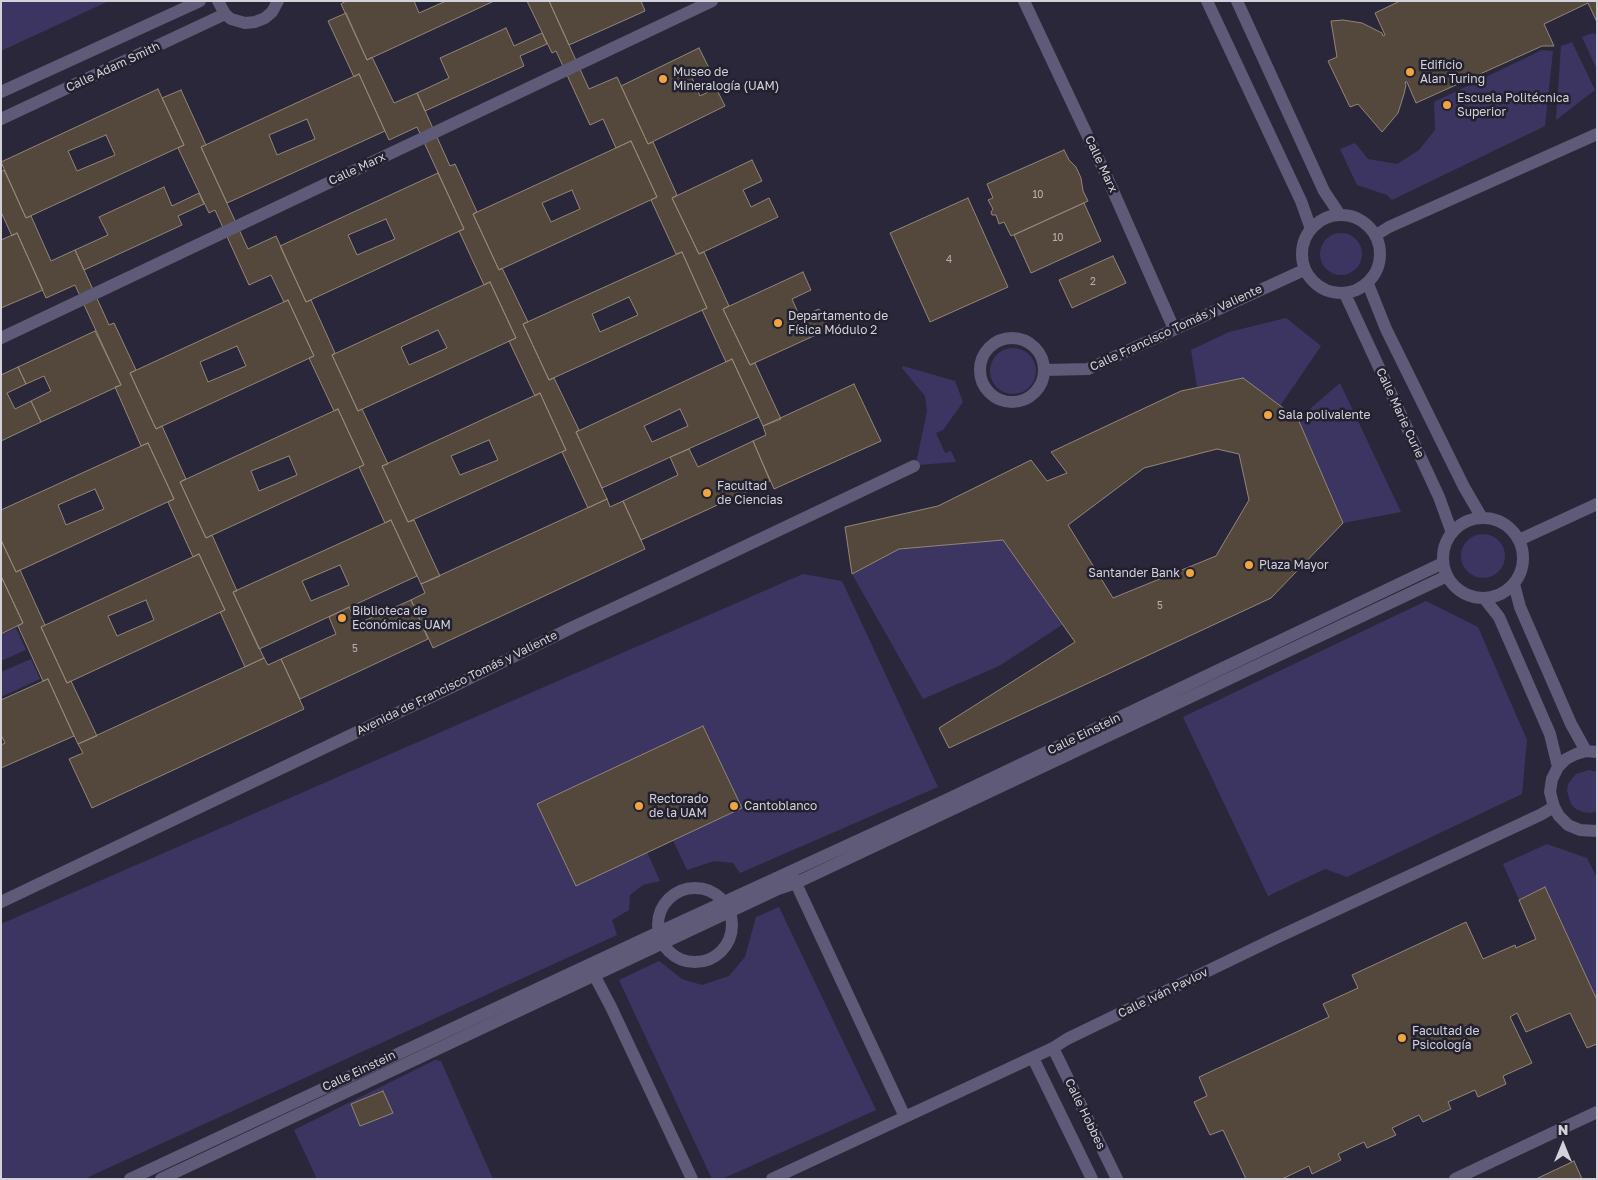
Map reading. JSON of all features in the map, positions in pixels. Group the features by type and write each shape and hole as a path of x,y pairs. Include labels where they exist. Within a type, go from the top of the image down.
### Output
{"street":[{"name":"Calle Adam Smith","path":"1,92 200,1"},
{"path":"218,1 225,14 238,22 245,23 265,18 272,12 278,1"},
{"name":"Calle Marx","path":"1,338 712,1"},
{"name":"Calle Marx","path":"1024,1 1106,175 1174,329"},
{"path":"1207,1 1301,201 1311,229"},
{"path":"1237,1 1324,191 1340,215"},
{"name":"Calle Adam Smith","path":"1,119 225,14"},
{"path":"1376,235 1389,227 1597,134"},
{"path":"1340,215 1357,218 1364,222 1376,235 1380,248 1380,261 1376,273 1368,284 1357,291 1345,294 1332,293 1320,288 1304,270 1302,259 1302,248 1305,238 1311,229 1324,219 1340,215"},
{"name":"Calle Francisco Tomás y Valiente","path":"1044,370 1088,369 1304,270"},
{"name":"Calle Marie Curie","path":"1368,284 1391,337 1464,487 1482,518"},
{"name":"Calle Marie Curie","path":"1345,294 1440,497 1452,533"},
{"path":"1010,338 1021,339 1038,351 1043,360 1044,370 1043,381 1037,390 1029,398 1014,402 998,399 989,393 983,385 980,364 984,354 1000,340 1010,338"},
{"name":"Avenida de Francisco Tomás y Valiente","path":"1,902 571,628 914,466"},
{"path":"1519,540 1597,504"},
{"path":"1482,518 1493,519 1512,531 1519,540 1523,562 1520,574 1514,584 1495,596 1484,598 1462,593 1447,576 1443,563 1443,552 1446,542 1452,533 1460,525 1470,520 1482,518"},
{"name":"Calle Einstein","path":"161,1179 592,970 727,907 778,889 793,878 946,800 1443,563"},
{"name":"Calle Einstein","path":"793,878 1447,576"},
{"path":"1514,584 1520,607 1571,724 1592,752 1576,754 1566,759 1558,767 1552,779 1550,792 1554,807 1559,816 1568,825 1580,830 1596,833"},
{"path":"1484,598 1499,616 1550,734 1558,767"},
{"name":"Calle Iván Pavlov","path":"772,1179 1033,1058 1067,1039 1278,937 1554,807"},
{"path":"793,878 906,1117"},
{"path":"685,889 707,890 716,895 727,907 732,923 731,934 727,944 711,958 700,962 684,960 670,952 661,938 658,921 661,910 675,894 685,889"},
{"path":"592,970 692,1179"},
{"name":"Calle Einstein","path":"130,1179 275,1110 592,970"},
{"name":"Calle Hobbes","path":"1053,1048 1117,1179"},
{"name":"Calle Hobbes","path":"1033,1058 1092,1179"},
{"path":"1455,1179 1597,1112"}],"shaded area":[{"path":"1,1 1597,1 1597,1179 1,1179"},
{"path":"1,1 109,1 1,51"},
{"path":"1593,33 1597,35 1597,70 1582,37"},
{"path":"1572,42 1595,90 1556,120 1561,46"},
{"path":"1542,50 1553,51 1545,126 1392,200 1387,195 1357,185 1340,149 1355,143 1368,159 1397,164 1419,150 1435,130 1434,102"},
{"path":"1345,233 1353,236 1359,242 1362,254 1359,266 1353,272 1337,275 1329,272 1323,266 1320,250 1323,242 1329,236"},
{"path":"1286,318 1321,346 1280,406 1243,378 1197,387 1191,350 1229,332"},
{"path":"1018,348 1022,349 1032,358 1035,362 1035,380 1026,390 1018,394 1008,394 1000,390 991,380 990,366 994,358 1004,349"},
{"path":"903,366 955,381 963,402 943,430 936,433 945,453 951,451 956,462 918,465 917,459 927,411 925,396 902,368"},
{"path":"1340,383 1401,512 1343,523 1298,419"},
{"path":"1487,534 1499,540 1504,547 1504,565 1499,572 1492,577 1479,578 1467,572 1462,565 1461,552 1467,540 1474,535"},
{"path":"1003,540 1062,625 999,666 923,699 852,574 899,549"},
{"path":"803,574 842,581 938,787 740,873 733,863 714,861 687,870 673,840 742,808 703,726 537,804 576,886 647,852 660,881 643,885 630,895 629,910 612,920 617,935 84,1179 1,1179 1,924"},
{"path":"1426,601 1478,627 1527,740 1522,794 1347,877 1325,869 1268,896 1183,717"},
{"path":"16,628 26,650 1,661 1,635"},
{"path":"31,659 40,679 1,697 1,672"},
{"path":"1589,770 1597,772 1597,811 1590,813 1576,809 1571,804 1567,791 1568,784 1576,774"},
{"path":"1547,844 1587,858 1597,878 1597,1000 1545,888 1519,900 1503,864"},
{"path":"779,907 876,1110 722,1179 712,1179 619,980 659,961 682,979 702,985 729,976 745,957 756,917"},
{"path":"435,1060 441,1061 493,1179 317,1179 294,1130"}],"building":[{"path":"346,1 414,1 419,13 446,1 494,1 367,60 341,4"},
{"path":"527,1 549,1 589,89 617,77 648,144 653,142 677,195 672,198 699,254 704,252 729,306 723,309 750,365 755,363 781,419 763,426 732,359 726,362 702,310 707,308 682,252 676,254 651,200 657,197 631,141 616,148 603,119 590,125 556,51 552,53"},
{"path":"549,1 641,1 645,11 569,45"},
{"name":"Edificio Alan Turing","path":"1400,1 1597,1 1597,22 1588,3 1544,24 1554,46 1542,46 1416,103 1407,82 1405,82 1404,94 1398,113 1382,132 1358,104 1350,107 1328,61 1337,57 1331,21 1343,20 1362,23 1382,33 1383,36 1385,35 1375,13"},
{"path":"346,13 367,60 372,57 394,103 417,93 450,166 455,164 477,212 473,214 499,270 502,268 528,322 523,324 549,380 554,378 579,430 576,432 607,499 588,508 562,452 566,450 540,393 535,396 509,341 516,338 490,282 484,285 459,231 464,229 417,127 389,140 359,74 354,77 328,21"},
{"path":"506,28 514,46 542,33 547,44 520,56 524,66 425,111 417,93 449,78 440,58"},
{"path":"699,48 710,70 692,78 700,96 716,88 725,106 648,144 621,86"},
{"path":"359,74 385,131 227,203 201,147","holes":["307,119 315,139 277,155 269,135"]},
{"path":"158,89 184,145 26,218 1,162","holes":["106,135 115,155 77,171 68,151"]},
{"path":"181,90 206,145 201,147 248,249 276,236 306,302 311,300 335,353 332,355 358,411 362,409 388,464 382,466 408,522 414,520 440,576 421,584 391,520 385,523 359,467 364,465 338,409 334,411 309,358 314,356 288,300 284,302 271,275 249,285 215,210 209,213 178,148 184,145 162,98"},
{"path":"631,141 657,197 499,270 473,214","holes":["572,190 580,209 551,222 542,203"]},
{"path":"1064,150 1069,160 1076,167 1088,201 1011,236 1004,222 999,224 996,215 992,215 993,209 988,200 993,198 987,184"},
{"path":"752,160 762,181 743,190 751,207 769,198 778,217 699,254 672,198"},
{"path":"4,170 26,218 31,216 51,261 75,250 109,325 114,323 136,370 130,373 156,429 162,426 186,479 180,482 206,538 212,535 237,591 233,592 264,658 245,667 220,612 225,610 199,554 193,557 168,502 174,499 148,443 141,446 115,387 121,385 75,285 46,298 17,233 12,236 1,212 1,172"},
{"path":"438,173 464,229 306,302 280,246","holes":["386,219 395,239 357,255 348,235"]},
{"path":"164,187 172,206 199,193 204,204 178,216 182,225 84,270 75,250 108,235 99,217"},
{"path":"968,198 1008,287 930,322 890,233"},
{"path":"1084,203 1101,241 1031,273 1014,235"},
{"path":"17,233 43,290 1,308 1,240"},
{"path":"682,252 707,308 549,380 523,324","holes":["629,297 638,315 600,332 592,314"]},
{"path":"1113,256 1126,283 1072,308 1059,280"},
{"name":"Departamento de Física Módulo 2","path":"803,272 811,290 792,299 800,317 819,309 829,329 750,365 723,309"},
{"path":"490,282 516,338 358,411 332,355","holes":["438,330 447,348 409,365 401,347"]},
{"path":"288,300 314,356 156,429 130,373","holes":["237,346 246,366 208,382 200,362"]},
{"path":"95,331 121,385 41,422 31,401 51,391 44,376 26,384 18,367"},
{"path":"732,359 759,417 602,488 576,432","holes":["680,409 688,426 652,442 644,426"]},
{"path":"18,367 26,384 7,393 15,409 31,401 41,422 1,441 1,375"},
{"name":"Plaza Mayor","path":"1243,378 1298,419 1343,523 1271,598 949,748 939,728 1075,642 1003,540 899,549 852,574 845,527 938,506 1031,460 1047,481 1067,473 1051,452 1181,391","holes":["1217,449 1239,454 1249,500 1216,556 1113,598 1068,525 1144,468"]},
{"path":"854,384 881,441 774,489 753,441 766,435 763,426"},
{"path":"540,393 566,450 408,522 382,466","holes":["489,440 498,460 460,475 451,456"]},
{"path":"338,409 364,465 206,538 180,482","holes":["289,456 297,475 259,491 251,471"]},
{"name":"Facultad de Ciencias","path":"753,441 770,481 641,540 623,501 678,475 670,457 689,449 698,467"},
{"path":"148,443 174,499 16,572 1,540 1,510","holes":["95,489 104,509 66,525 58,505"]},
{"path":"607,499 610,507 623,501 645,549 433,648 411,600 425,593 421,584"},
{"path":"391,520 417,576 259,649 233,592","holes":["340,565 349,585 311,601 302,581"]},
{"path":"1,540 16,572 20,570 45,625 41,627 67,683 71,681 97,736 78,744 48,679 43,681 18,626 23,623 1,576"},
{"path":"199,554 225,610 67,683 41,627","holes":["146,600 154,620 117,636 108,616"]},
{"path":"1,576 23,623 1,634"},
{"path":"411,600 428,639 300,699 281,659 336,634 329,617 349,607 357,624"},
{"path":"264,658 268,665 281,659 304,709 92,808 69,759 83,753 78,744"},
{"path":"48,679 74,736 1,768 1,745 5,743 1,735 1,700"},
{"name":"Rectorado de la UAM","path":"703,726 742,808 576,886 537,804"},
{"name":"Facultad de Psicología","path":"1545,887 1597,1000 1597,1044 1587,1048 1570,1013 1526,1032 1517,1013 1510,1017 1532,1063 1503,1076 1506,1084 1478,1097 1475,1090 1448,1102 1451,1109 1423,1122 1419,1115 1392,1128 1396,1135 1367,1148 1364,1142 1338,1154 1341,1160 1312,1174 1309,1166 1282,1179 1246,1179 1223,1130 1210,1135 1194,1102 1207,1096 1199,1077 1329,1017 1323,1004 1358,988 1352,975 1466,922 1483,959 1515,945 1516,948 1536,939 1519,900"},
{"path":"383,1091 393,1113 360,1126 351,1104"},
{"path":"1574,1161 1582,1179 1536,1179"}],"place":[{"name":"Edificio Alan Turing","path":"1410,72"},
{"name":"Museo de Mineralogía (UAM)","path":"663,79"},
{"name":"Escuela Politécnica Superior","path":"1447,105"},
{"name":"Departamento de Física Módulo 2","path":"778,323"},
{"name":"Sala polivalente","path":"1268,415"},
{"name":"Facultad de Ciencias","path":"707,493"},
{"name":"Plaza Mayor","path":"1249,565"},
{"name":"Santander Bank","path":"1190,573"},
{"name":"Biblioteca de Económicas UAM","path":"342,618"},
{"name":"Rectorado de la UAM","path":"639,806"},
{"name":"Cantoblanco","path":"734,806"},
{"name":"Facultad de Psicología","path":"1402,1038"}]}
